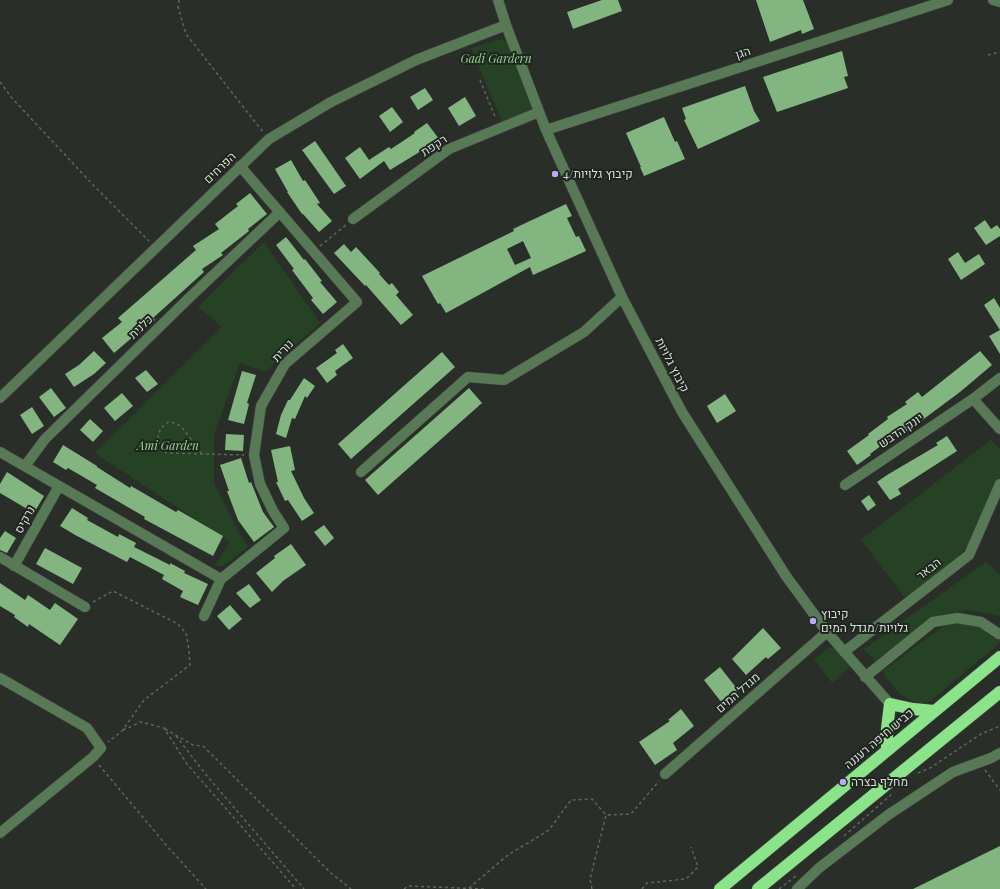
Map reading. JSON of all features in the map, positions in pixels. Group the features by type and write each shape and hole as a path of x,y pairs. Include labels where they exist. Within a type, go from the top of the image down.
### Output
{"highway":[{"name":"כביש חיפה רעננה","path":"720,889 1000,657"},
{"path":"759,889 1000,692"},
{"path":"887,750 887,729 890,704 934,711"}],"street":[{"name":"קיבוץ גלויות","path":"498,0 506,26 546,130 622,297 682,412 786,576 844,652 890,704"},
{"name":"הגן","path":"546,130 948,0"},
{"path":"993,0 1000,2"},
{"name":"הפרחים","path":"0,398 269,139 330,102 416,60 506,26"},
{"name":"רקפת","path":"353,219 450,149 539,112"},
{"name":"נורית","path":"204,616 221,579 284,528 273,511 260,484 254,455 261,406 285,364 358,302 240,166"},
{"name":"כלנית","path":"25,466 45,439 189,298 280,212"},
{"path":"361,472 468,377 504,380 584,332 622,297"},
{"name":"יונק הדבש","path":"845,485 973,399 1000,378"},
{"path":"973,399 1000,429"},
{"path":"0,452 221,579"},
{"name":"הבאר","path":"844,652 969,555 1000,484"},
{"name":"נרקיס","path":"14,566 59,486"},
{"path":"0,557 85,607"},
{"path":"866,677 933,622 957,618 981,622 999,634"},
{"name":"מגדל המים","path":"665,774 828,632"},
{"path":"0,678 87,728 101,748 93,757 0,834"},
{"path":"797,889 819,868 888,815 953,772 1000,753"}],"path":[{"path":"179,0 178,7 186,34 269,139"},
{"path":"988,55 1000,52"},
{"path":"480,80 500,128"},
{"path":"0,82 12,98 95,187 156,248"},
{"path":"314,251 353,219"},
{"path":"202,454 181,426 168,422 161,428 158,435 160,446 163,451 167,453 202,454 254,455"},
{"path":"85,607 113,591 178,624 186,634 190,665 144,700 122,731"},
{"path":"101,748 122,731 141,722 164,728 193,745 203,746 332,874 351,889"},
{"path":"916,774 930,768 981,734 1000,726"},
{"path":"164,728 187,764 296,889"},
{"path":"175,735 207,776 304,889"},
{"path":"93,757 167,846 206,889"},
{"path":"979,762 1000,790"},
{"path":"606,815 630,814 665,774"},
{"path":"844,836 894,791"},
{"path":"469,888 508,855 549,830 571,800 592,799 606,815"},
{"path":"592,889 590,880 606,815"},
{"path":"642,889 646,883 686,879 698,867 691,847"},
{"path":"779,889 801,872"},
{"path":"404,889 408,886 484,889"}],"green space":[{"name":"Gadi Gardern","path":"502,39 510,47 532,108 503,124 471,48"},
{"name":"Ami Garden","path":"264,242 320,323 265,372 240,363 214,434 214,483 240,535 248,547 223,566 215,566 230,542 95,453 222,327 198,307"},
{"path":"991,440 1000,449 1000,477 966,548 955,559 905,598 861,540"},
{"path":"986,562 1000,575 1000,616 968,610 942,614 924,624 875,661 864,649"},
{"path":"963,623 979,625 1000,637 1000,643 930,701 920,704 898,692 885,676 883,671 942,627"},
{"path":"828,648 835,648 851,666 832,683 814,659"}],"building":[{"path":"602,0 618,0 622,11 573,29 567,12"},
{"path":"756,0 803,0 814,29 802,34 801,30 770,42"},
{"path":"842,51 848,76 844,77 848,88 777,112 763,77"},
{"path":"745,86 754,111 760,121 698,149 684,120 686,119 682,108"},
{"path":"425,88 433,100 418,110 410,97"},
{"path":"465,97 476,116 459,126 448,108"},
{"path":"392,107 403,122 390,132 379,116"},
{"path":"664,117 675,142 677,141 685,159 644,176 626,133"},
{"path":"427,123 439,139 390,170 384,161 360,179 345,158 360,147 369,160 389,147 391,149"},
{"path":"315,141 346,186 334,194 302,150"},
{"path":"291,160 303,181 305,180 320,203 317,204 332,221 319,232 302,214 287,192 275,169"},
{"path":"250,193 267,214 248,229 249,231 221,253 223,255 202,269 204,272 153,318 155,320 136,337 134,336 114,353 102,338 122,322 118,318 196,250 193,246 219,229 215,224 238,206 236,204"},
{"path":"566,204 572,216 567,218 576,237 579,236 586,251 533,275 530,267 446,313 440,303 438,304 422,276 514,231 513,229","holes":["523,241 531,258 515,265 507,249"]},
{"path":"985,220 991,229 997,225 1000,229 1000,236 986,245 974,228"},
{"path":"286,237 304,260 305,259 322,281 320,282 337,302 323,314 311,300 313,298 276,245"},
{"path":"344,244 351,252 356,247 389,285 392,283 399,292 396,295 413,315 401,325 366,285 365,286 334,253"},
{"path":"958,252 965,263 979,254 985,264 961,280 948,259"},
{"path":"994,298 1000,308 1000,330 984,305"},
{"path":"1000,330 1000,354 989,336"},
{"path":"343,344 353,358 335,371 337,375 327,383 316,368 337,353 335,350"},
{"path":"94,351 106,363 94,374 74,387 65,374 79,365"},
{"path":"980,351 992,365 960,392 917,424 900,436 898,433 857,465 847,451 888,419 887,417 907,404 905,402 918,392 922,397"},
{"path":"442,352 455,367 351,459 338,444"},
{"path":"146,370 158,384 147,392 135,378"},
{"path":"242,371 256,375 247,403 249,404 244,424 228,420"},
{"path":"304,378 315,386 307,398 305,396 295,419 292,418 286,438 276,434 281,415 288,400 290,400"},
{"path":"51,388 66,408 54,417 39,397"},
{"path":"469,388 482,403 378,495 365,480"},
{"path":"122,393 133,406 115,421 104,408"},
{"path":"725,394 736,411 717,423 707,406"},
{"path":"32,407 44,426 32,434 20,415"},
{"path":"90,419 103,431 93,442 80,430"},
{"path":"226,434 244,435 243,451 225,450"},
{"path":"947,436 957,451 898,489 901,494 890,500 877,482 938,445 936,443"},
{"path":"63,445 130,488 131,486 176,512 178,510 223,536 213,556 144,519 145,517 95,488 97,485 68,468 66,470 53,462"},
{"path":"290,446 295,470 291,471 304,498 314,513 302,521 288,500 285,501 276,482 278,482 271,450"},
{"path":"241,458 249,483 251,482 263,512 274,527 254,542 238,520 227,491 229,491 220,465"},
{"path":"7,472 44,496 34,513 0,493 0,484"},
{"path":"869,495 876,505 868,511 861,501"},
{"path":"72,508 88,518 87,520 118,537 119,534 136,543 134,547 170,565 170,563 185,571 184,573 208,584 198,605 180,597 183,591 162,579 164,575 130,557 127,562 60,526"},
{"path":"324,525 334,538 325,546 314,532"},
{"path":"5,531 16,538 7,553 0,550 0,538"},
{"path":"291,544 306,565 283,581 272,592 256,573 275,558 274,556"},
{"path":"45,548 82,568 73,584 36,564"},
{"path":"0,583 25,600 28,595 50,610 55,603 78,619 60,645 29,624 28,627 14,617 15,615 0,606"},
{"path":"249,584 261,600 250,608 236,593"},
{"path":"230,605 242,619 229,630 217,616"},
{"path":"763,628 781,648 768,659 766,657 746,675 732,659"},
{"path":"720,667 738,690 722,703 704,680"},
{"path":"681,709 694,726 673,743 677,750 655,765 639,742 670,721 668,720"},
{"path":"1000,846 1000,889 913,889"}],"place":[{"name":"קיבוץ גלויות/4","path":"555,174"},
{"name":"קיבוץ גלויות/מגדל המים","path":"813,621"},
{"name":"מחלף בצרה","path":"843,782"}]}
